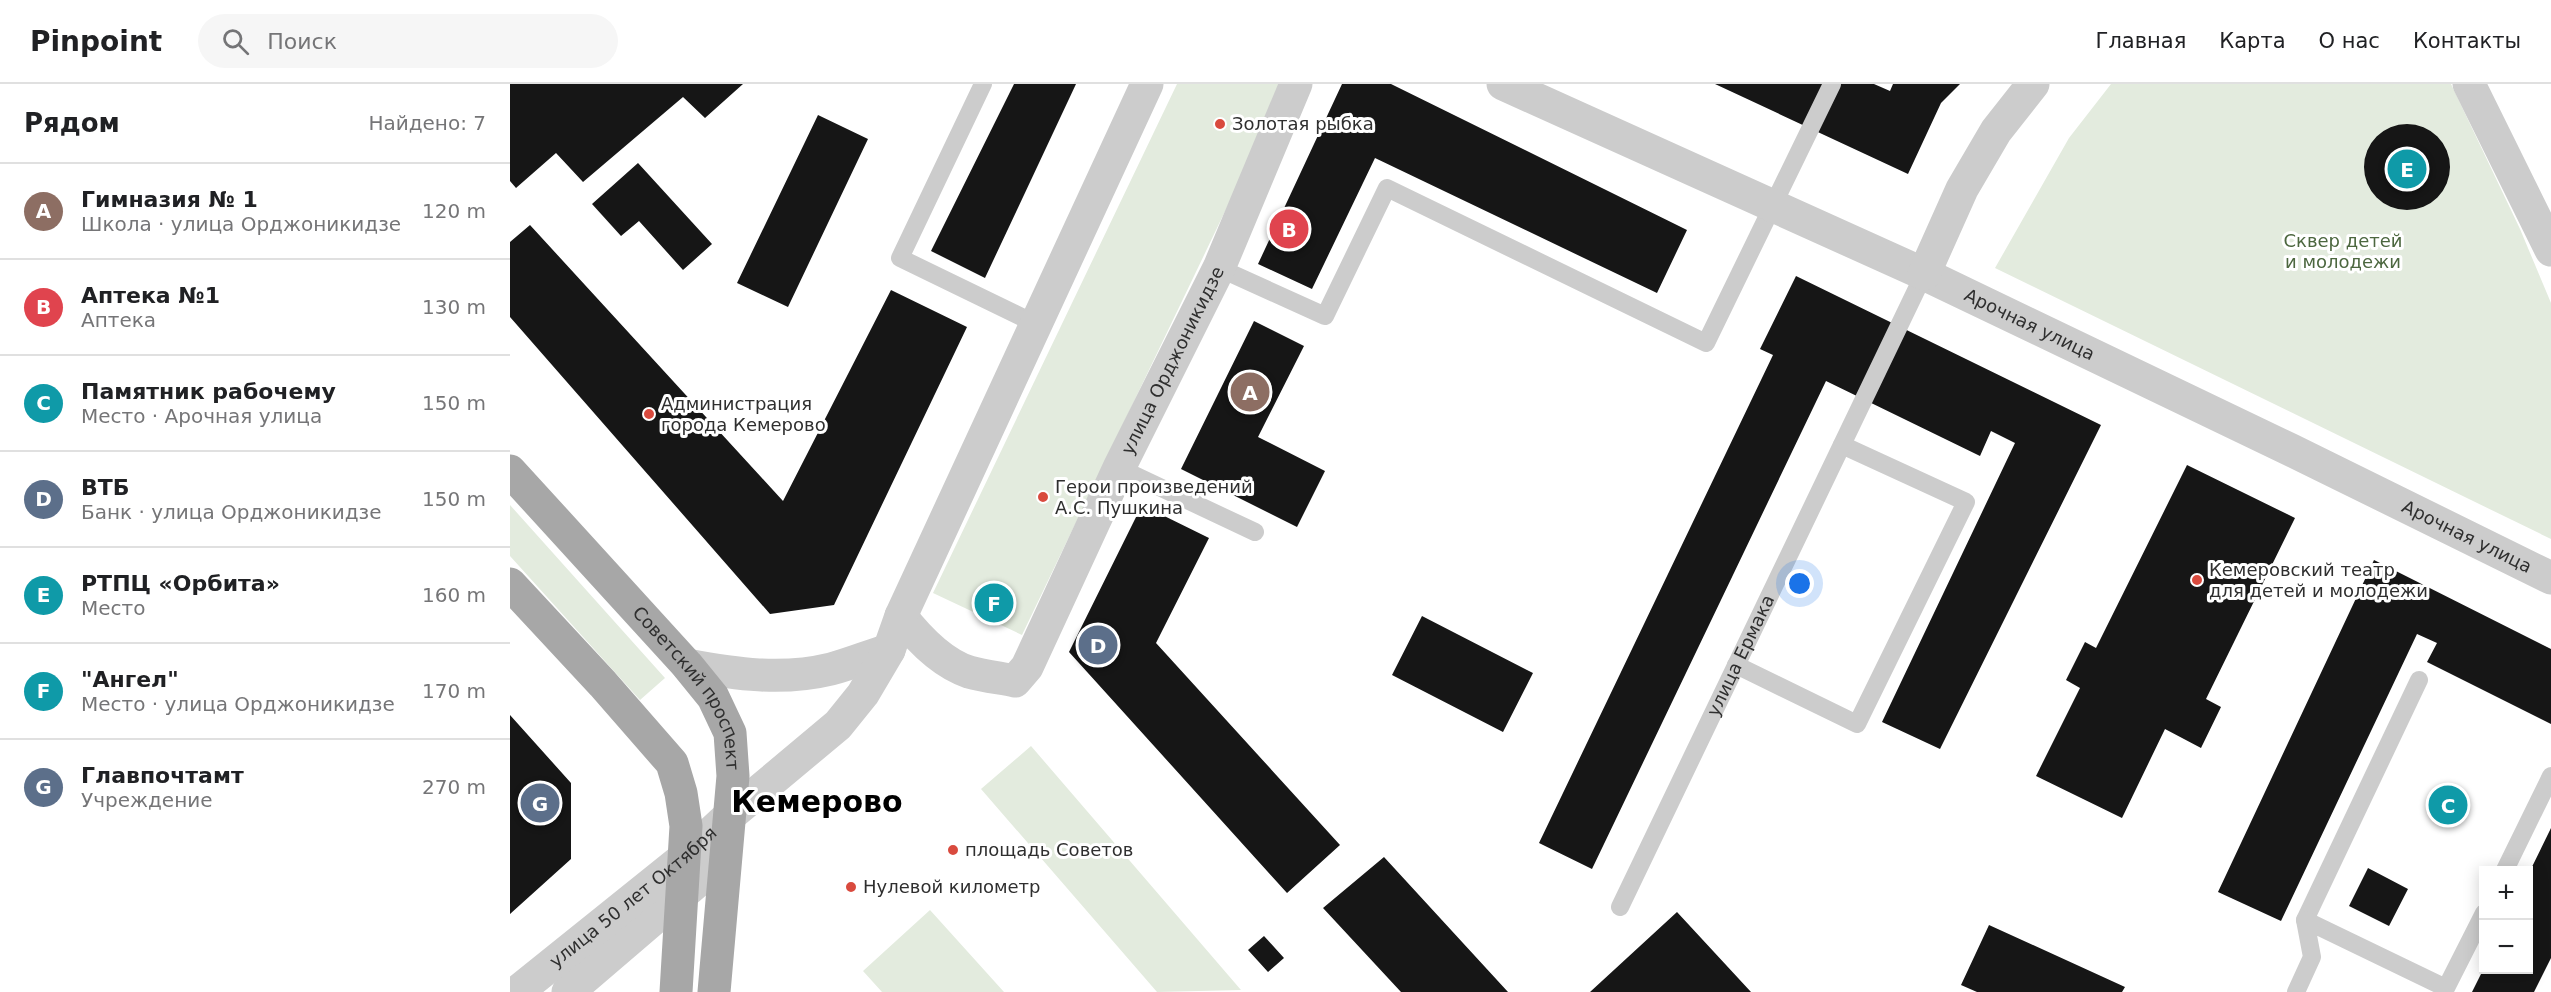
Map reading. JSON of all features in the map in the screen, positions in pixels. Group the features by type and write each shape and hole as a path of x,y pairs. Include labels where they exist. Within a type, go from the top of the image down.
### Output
{"main road":[{"name":"Советский проспект","path":"510,471 687,665 713,697 730,733 733,776 714,992"},
{"path":"510,584 672,763 681,793 686,826 676,992"}],"street":[{"path":"728,817 838,725 863,694 889,650 901,616 1147,84"},
{"name":"улица Орджоникидзе","path":"901,616 911,630 941,657 968,671 1015,681 1027,667 1119,468 1219,268 1296,84"},
{"name":"Арочная улица","path":"1503,84 1924,274 2551,578"},
{"path":"1924,274 1974,170 1996,131 2033,84"},
{"path":"2469,84 2551,250"},
{"path":"687,665 758,676 790,675 830,669 889,650"},
{"name":"улица 50 лет Октября","path":"517,992 685,856 728,817"},
{"name":"улица 50 лет Октября","path":"568,992 700,879 718,850 728,817"}],"lane":[{"path":"983,84 900,258 1036,324"},
{"path":"1219,268 1325,316 1387,188 1706,343 1832,84"},
{"name":"улица Ермака","path":"1620,907 1924,274"},
{"path":"1736,665 1857,724 1966,502 1842,445"},
{"path":"1119,468 1255,532"},
{"path":"2296,992 2313,957 2305,920 2419,680"},
{"path":"2507,866 2551,777"},
{"path":"2305,920 2446,988 2480,920"}],"green space":[{"path":"1177,84 1286,84 1022,635 933,593"},
{"name":"Сквер детей и молодежи","path":"2111,84 2451,84 2520,229 2551,303 2551,539 1995,268 2069,138"},
{"path":"510,505 665,678 640,700 510,556"},
{"path":"1031,746 1241,990 1157,992 981,789"},
{"path":"930,910 1004,992 882,992 863,971"}],"building":[{"path":"510,84 743,84 705,118 683,97 583,182 556,153 516,188 510,181"},
{"path":"1014,84 1076,84 985,278 931,251"},
{"path":"1342,84 1391,84 1687,230 1657,293 1375,158 1312,289 1258,264"},
{"path":"1715,84 1874,84 1890,91 1893,84 1960,84 1941,103 1908,174"},
{"path":"818,115 868,139 788,307 737,283"},
{"path":"2407,124 2423,128 2437,137 2446,151 2450,167 2446,183 2437,197 2423,206 2407,210 2391,206 2377,197 2368,183 2364,167 2368,151 2377,137 2391,128"},
{"path":"638,163 712,244 683,270 639,221 621,236 592,204"},
{"name":"Администрация города Кемерово","path":"530,225 783,501 891,290 967,327 834,605 770,614 510,317 510,242"},
{"path":"1796,276 2101,425 1940,749 1882,722 2015,443 1991,431 1980,456 1826,381 1592,869 1539,843 1773,355 1760,349"},
{"path":"1254,321 1304,346 1258,437 1325,471 1297,527 1181,469"},
{"name":"Кемеровский театр для детей и молодежи","path":"2187,465 2295,518 2206,699 2221,707 2201,748 2165,729 2122,818 2036,776 2080,688 2066,680 2085,642 2096,648"},
{"path":"1142,505 1209,538 1156,643 1340,845 1287,893 1069,652"},
{"path":"2374,560 2551,649 2551,724 2427,662 2437,643 2417,634 2281,921 2218,892"},
{"path":"1422,616 1533,673 1503,732 1392,675"},
{"path":"510,715 571,783 571,859 510,914"},
{"path":"2551,828 2551,958 2534,992 2472,992 2481,974 2533,974 2532,866"},
{"path":"1384,857 1508,992 1401,992 1323,908"},
{"path":"2368,868 2408,889 2389,926 2349,906"},
{"path":"1677,912 1751,992 1590,992"},
{"path":"1989,925 2125,987 2122,992 1977,992 1961,985"},
{"path":"1264,936 1284,958 1268,972 1248,950"}],"place":[{"name":"Золотая рыбка","path":"1220,124"},
{"name":"РТПЦ «Орбита»","path":"2407,169"},
{"name":"Аптека №1","path":"1289,229"},
{"name":"Гимназия № 1","path":"1250,392"},
{"name":"Администрация города Кемерово","path":"649,414"},
{"name":"Герои произведений А.С. Пушкина","path":"1043,497"},
{"name":"Кемеровский театр для детей и молодежи","path":"2197,580"},
{"name":"\"Ангел\"","path":"994,603"},
{"name":"ВТБ","path":"1098,645"},
{"name":"Главпочтамт","path":"540,803"},
{"name":"Памятник рабочему","path":"2448,805"},
{"name":"площадь Советов","path":"953,850"},
{"name":"Нулевой километр","path":"851,887"}],"district":[{"name":"Кемерово","path":"817,802"}]}
